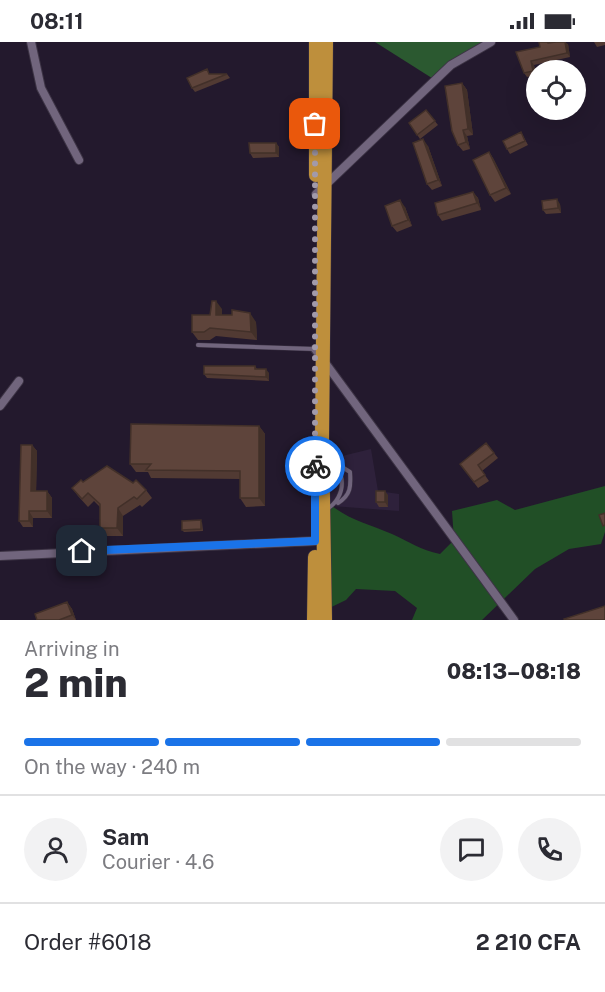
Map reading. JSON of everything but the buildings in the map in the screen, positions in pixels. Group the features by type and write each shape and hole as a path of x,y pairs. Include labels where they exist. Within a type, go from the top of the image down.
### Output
{"main road":[{"path":"314,620 320,191 316,42"},
{"path":"320,191 326,42"},
{"path":"319,354 327,459 322,513 325,620"}],"street":[{"path":"32,42 41,88 79,159"},
{"path":"320,191 451,65 491,42"},
{"path":"319,354 514,620"},
{"path":"0,406 18,381"},
{"path":"0,556 315,541"}],"lane":[{"path":"198,345 319,354"},
{"path":"327,459 341,474 341,496 337,503"},
{"path":"322,513 346,498 350,488 350,472 327,459"}],"shaded area":[{"path":"318,437 338,457 371,449 378,491 399,494 399,511 332,506 318,515"}],"green space":[{"path":"375,42 491,42 435,80"},
{"path":"605,486 605,532 601,544 569,549 535,569 482,620 412,620 417,608 395,591 356,589 346,600 317,614 318,515 332,506 353,519 440,554 454,540 452,511 497,500 515,510"}],"way so far":[{"path":"315,124 315,466"}],"route":[{"path":"82,551 315,541 315,466"}]}
